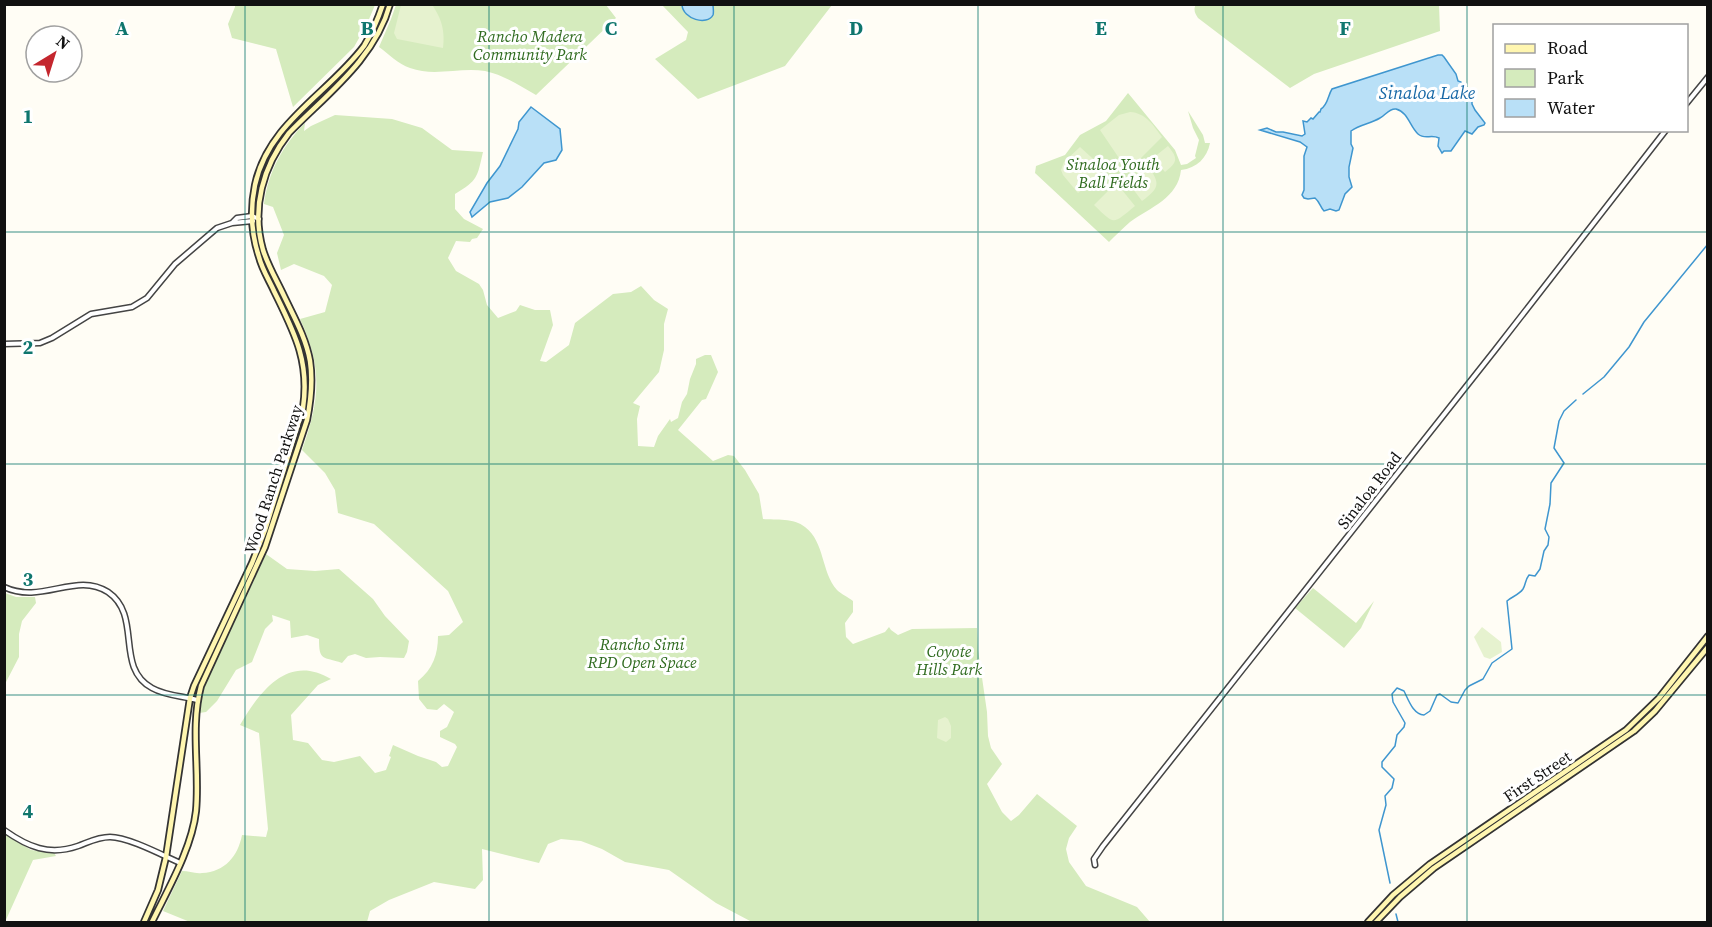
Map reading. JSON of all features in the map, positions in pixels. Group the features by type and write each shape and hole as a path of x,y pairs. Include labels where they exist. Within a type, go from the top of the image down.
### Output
{"main road":[{"name":"Wood Ranch Parkway","path":"144,922 158,890 166,857 190,698 200,670 265,530 306,393 303,360 295,336 259,260 254,239 252,219 256,183 270,148 278,136 356,55 372,32 383,4"},
{"name":"Wood Ranch Parkway","path":"152,922 192,833 197,797 195,724 197,700 206,673 265,547 307,420 311,399 311,369 307,349 266,260 261,240 259,203 264,179 273,156 289,133 362,60 380,31 390,4"},
{"name":"First Street","path":"1368,922 1393,895 1430,864 1633,723 1659,698 1707,636"},
{"name":"First Street","path":"1376,922 1429,872 1634,731 1655,711 1707,646"}],"street":[{"path":"1688,101 1707,76"},
{"name":"Sinaloa Road","path":"1095,865 1094,859 1099,851 1664,132"},
{"path":"4,344 40,343 91,314 126,309 140,303 154,291 169,271 217,228 232,223 237,218 259,219"},
{"path":"4,588 22,593 36,593 83,584 108,592 125,612 131,663 138,675 156,690 197,700"},
{"path":"4,830 17,839 38,848 50,850 68,849 95,839 111,837 130,841 180,863"}],"green space":[{"path":"432,4 442,26 443,48 397,39 394,33 401,5"},
{"path":"1196,4 1439,5 1440,31 1314,74 1290,88 1198,18 1195,11"},
{"path":"235,5 375,5 354,47 293,107 276,49 232,38 228,24"},
{"name":"Rancho Madera Community Park","path":"396,5 606,5 616,18 536,95 505,78 485,71 428,72 402,64 379,47"},
{"path":"662,5 832,5 785,66 698,99 655,59 686,40 688,32"},
{"name":"Sinaloa Youth Ball Fields","path":"1128,93 1175,150 1181,165 1196,158 1199,140 1188,111 1203,135 1205,143 1210,143 1200,161 1192,167 1181,170 1179,180 1169,195 1130,222 1109,242 1035,173 1036,166 1065,155 1080,135 1106,121"},
{"path":"1130,112 1145,117 1162,137 1133,166 1128,168 1125,167 1100,130 1119,115"},
{"name":"Rancho Simi RPD Open Space","path":"335,115 392,119 422,128 452,150 483,152 475,178 455,194 455,209 464,219 483,229 477,238 470,242 456,241 448,258 456,271 479,284 487,305 498,318 516,311 520,305 535,310 550,310 553,325 540,361 546,362 569,345 575,323 613,294 631,292 641,286 654,300 668,309 664,324 664,350 659,372 633,403 640,406 637,419 638,446 654,447 658,436 670,419 671,422 678,418 696,359 711,355 718,372 706,399 702,400 678,430 713,461 728,455 734,456 759,494 763,519 796,522 811,533 820,549 832,583 853,601 853,612 845,623 846,637 853,644 885,632 889,627 898,635 912,629 977,628 988,736 991,748 1002,764 987,784 1002,812 1011,821 1037,794 1077,826 1069,838 1066,849 1069,862 1086,886 1137,907 1150,922 752,922 716,903 669,870 625,862 602,849 581,841 561,839 548,844 539,863 482,849 483,880 475,889 434,882 389,900 370,911 367,922 190,922 163,911 182,871 199,873 217,870 234,856 242,835 266,837 268,829 259,733 240,725 257,700 277,679 301,670 316,672 331,679 318,685 291,715 293,740 308,743 322,760 334,762 360,756 375,773 386,770 393,745 436,762 442,767 448,766 457,747 440,737 440,731 447,727 454,712 444,704 437,710 427,709 419,699 418,681 434,661 438,636 449,635 463,622 448,591 374,524 338,513 335,490 325,473 302,450 313,415 316,384 313,353 300,319 325,312 332,285 324,276 294,264 281,270 277,253 284,235 273,207 264,204 273,170 290,140 305,123 304,131"},
{"path":"1168,146 1175,160 1165,172 1153,158"},
{"path":"1080,147 1105,171 1078,193 1061,170 1064,162"},
{"path":"1148,166 1155,177 1156,185 1152,193 1142,201 1127,181"},
{"path":"1115,184 1135,206 1122,217 1114,220 1094,205"},
{"path":"266,554 287,569 315,571 339,569 373,599 385,616 409,641 404,658 366,658 355,654 348,656 342,663 326,658 321,655 319,639 307,635 291,638 290,621 272,615 273,621 265,629 252,662 236,670 217,701 206,712 199,713 204,687"},
{"path":"1313,588 1356,623 1374,601 1361,628 1344,648 1295,608"},
{"path":"5,593 16,597 35,597 36,603 22,621 19,634 19,657 5,684"},
{"path":"1482,627 1501,642 1502,652 1490,659 1484,657 1474,637"},
{"path":"945,717 951,726 951,738 946,742 937,738 938,720"},
{"path":"5,834 31,850 54,853 56,856 33,860 5,922"}],"water":[{"path":"682,5 713,5 713,15 706,20 696,19 686,14"},
{"name":"Sinaloa Lake","path":"1438,55 1444,57 1456,74 1458,81 1472,99 1472,104 1485,123 1484,125 1478,127 1472,134 1465,131 1451,151 1442,153 1438,146 1439,138 1421,136 1403,113 1396,109 1391,110 1382,117 1351,131 1353,148 1349,177 1352,187 1345,194 1339,210 1324,211 1315,198 1304,198 1302,195 1304,156 1307,147 1300,142 1260,130 1267,128 1276,132 1302,136 1305,134 1303,121 1313,119 1320,112 1332,89"},
{"path":"531,107 560,129 562,150 556,160 544,163 522,187 508,198 490,202 472,217 470,212 500,166 518,129 519,122"}],"waterway":[{"path":"1583,394 1604,377 1629,347 1644,322 1708,244"},
{"path":"1390,883 1379,830 1386,805 1385,796 1392,788 1394,779 1382,767 1382,762 1395,746 1397,735 1405,723 1393,702 1392,694 1397,688 1404,691 1414,710 1424,715 1430,711 1437,695 1440,694 1451,702 1458,703 1465,690 1483,679 1492,663 1512,649 1507,601 1521,591 1529,575 1535,576 1540,569 1544,551 1548,545 1549,537 1545,529 1551,483 1564,463 1554,448 1559,421 1564,411 1576,400"},
{"path":"1396,914 1398,922"}],"park label":[{"name":"Coyote Hills Park","path":"949,660"}]}
